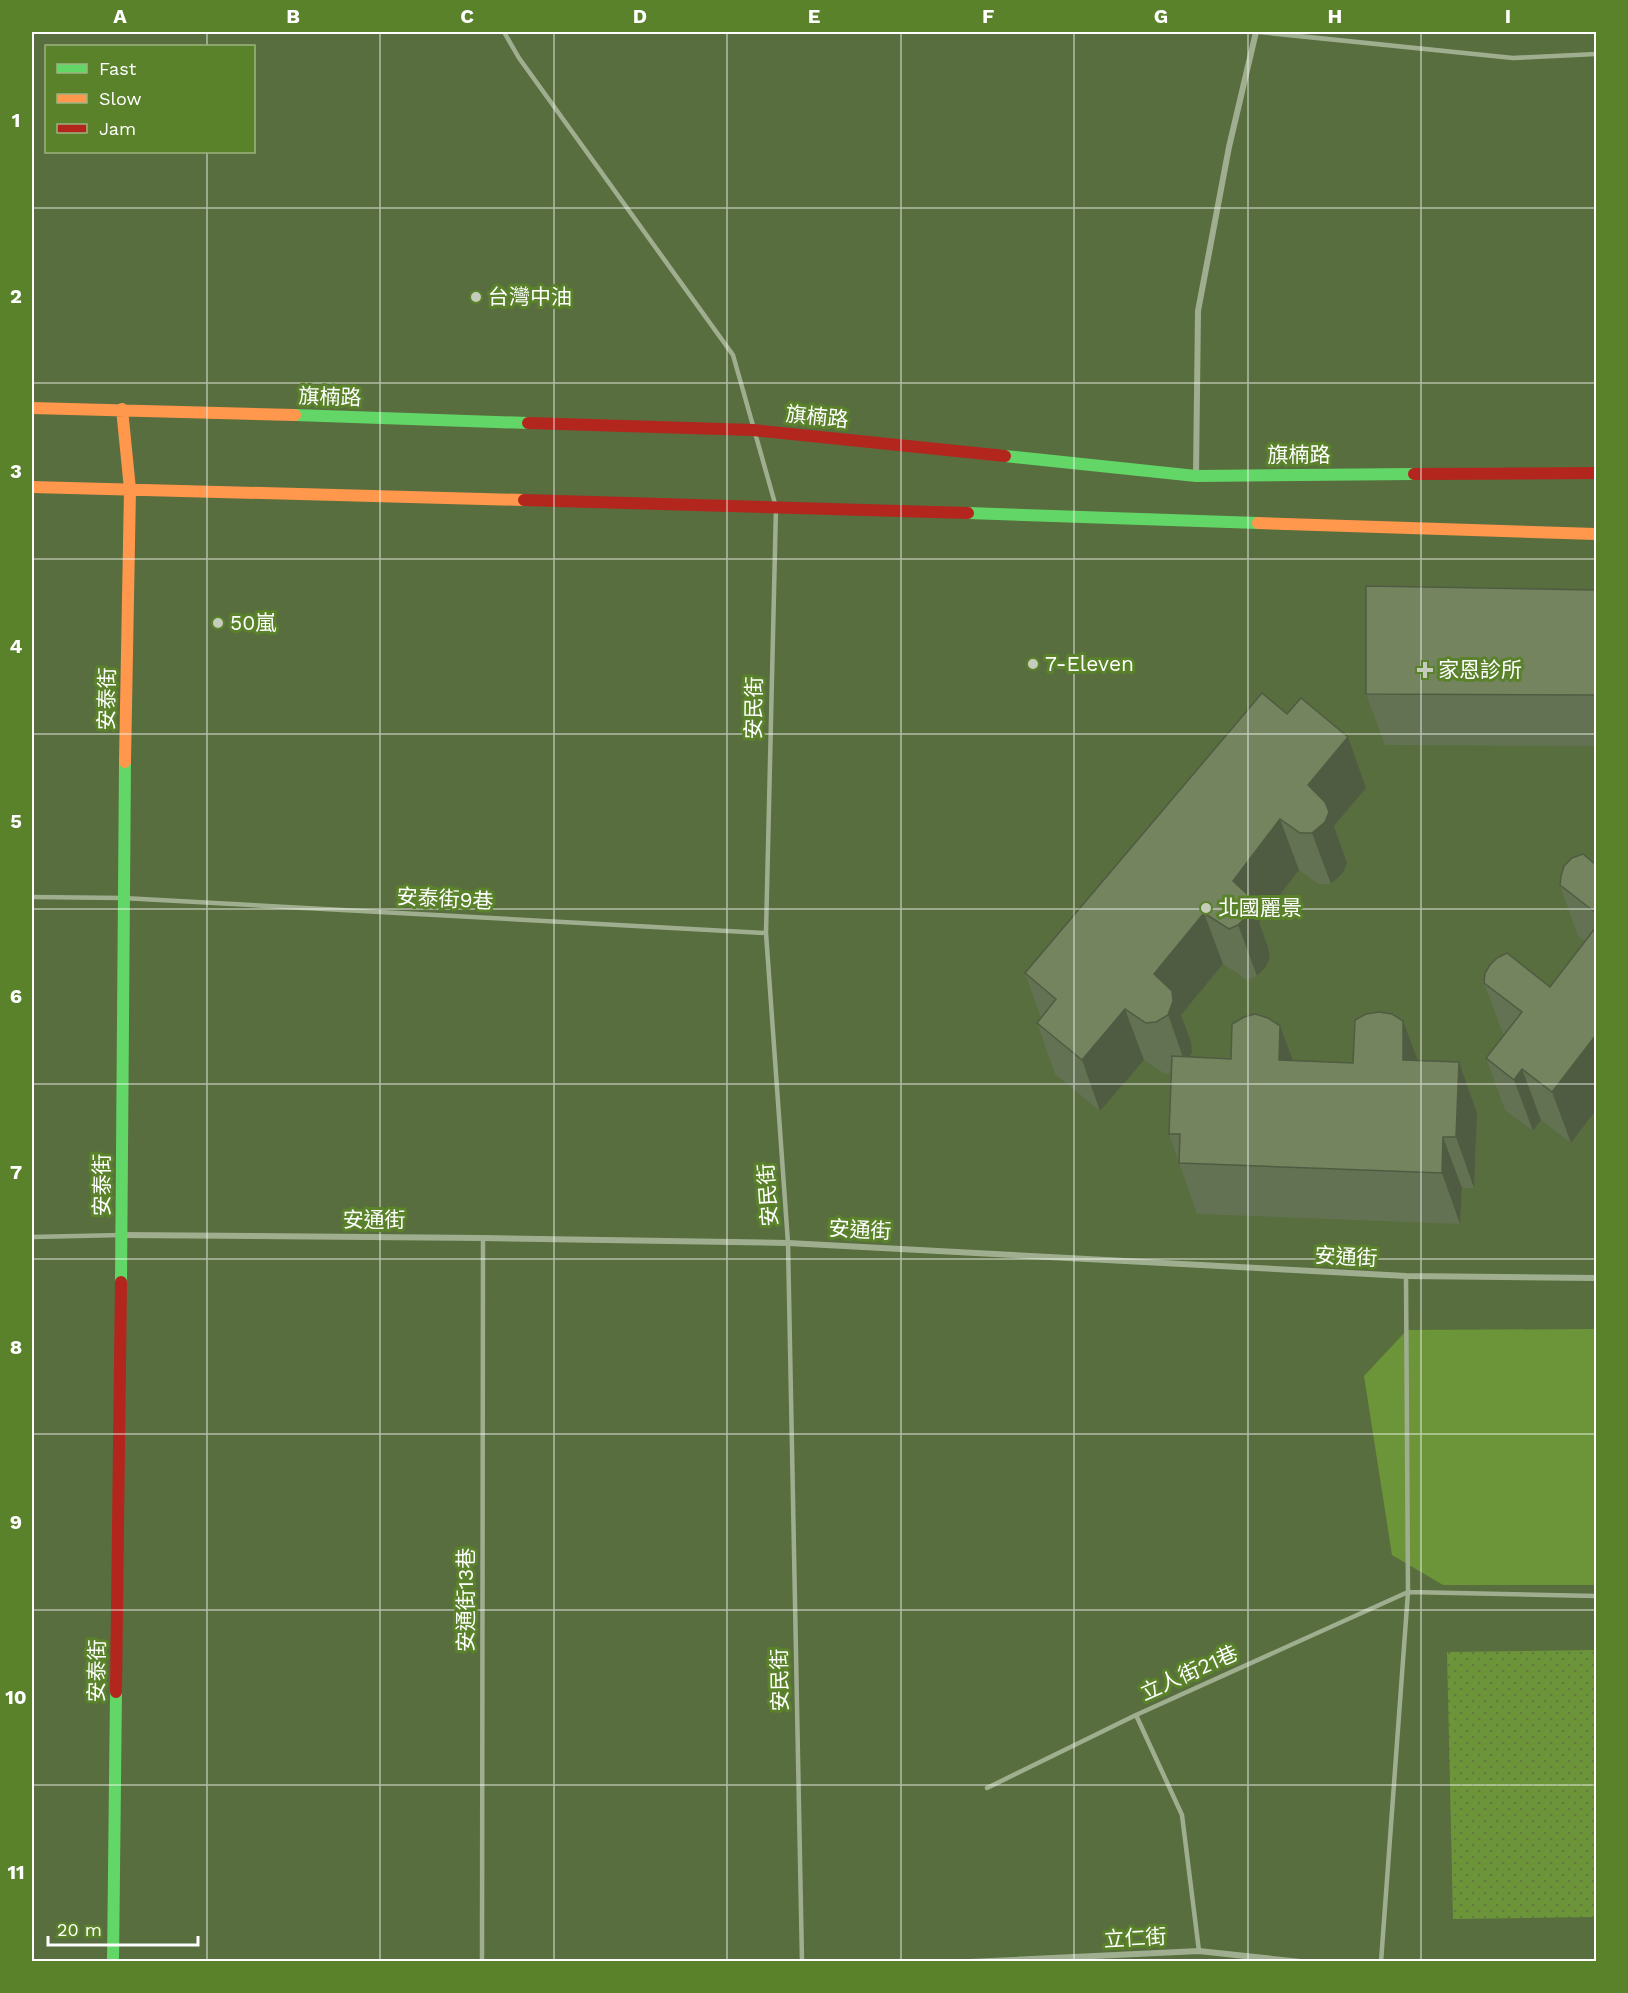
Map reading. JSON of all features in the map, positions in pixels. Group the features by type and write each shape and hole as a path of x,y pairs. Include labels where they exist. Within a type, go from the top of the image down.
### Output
{"main road":[{"name":"旗楠路","path":"32,408 753,430 1196,476 1596,473"},
{"name":"安泰街","path":"113,1962 122,1235 123,898 130,489 122,409"},
{"path":"32,487 776,507 1596,534"}],"street":[{"path":"1196,476 1198,311 1229,147 1258,32"},
{"name":"安通街","path":"122,1235 788,1243 1406,1276 1596,1278"},
{"name":"立仁街","path":"970,1962 1199,1951 1301,1962"}],"lane":[{"name":"安民街","path":"504,32 519,58 733,354 776,507 766,933 788,1243 802,1962"},
{"path":"1258,32 1513,58 1596,54"},
{"name":"安泰街9巷","path":"32,897 123,898 766,933"},
{"path":"32,1237 122,1235"},
{"name":"安通街13巷","path":"482,1962 483,1238"},
{"path":"1382,1962 1408,1592 1406,1276"},
{"path":"1408,1592 1596,1596"},
{"name":"立人街21巷","path":"987,1788 1136,1715 1408,1592"},
{"path":"1136,1715 1182,1815 1199,1951"}],"green space":[{"path":"1596,1329 1596,1585 1443,1585 1392,1555 1364,1376 1407,1330"},
{"path":"1596,1650 1596,1917 1453,1919 1447,1652"}],"building":[{"path":"1366,586 1596,590 1596,695 1366,694"},
{"path":"1262,693 1287,714 1301,698 1348,737 1308,785 1325,802 1329,812 1325,822 1312,833 1300,833 1280,819 1233,881 1249,896 1251,907 1246,917 1238,925 1229,929 1204,913 1154,974 1172,991 1173,1001 1168,1015 1156,1022 1146,1023 1125,1009 1082,1060 1037,1023 1056,999 1025,973"},
{"path":"1583,854 1596,865 1596,913 1560,885 1564,866 1572,858"},
{"path":"1596,927 1596,1035 1552,1092 1522,1069 1514,1080 1486,1058 1522,1012 1484,983 1485,973 1497,958 1507,953 1550,987"},
{"path":"1379,1012 1392,1014 1403,1021 1403,1060 1459,1062 1456,1137 1443,1137 1442,1173 1179,1163 1180,1134 1169,1134 1172,1056 1231,1059 1232,1024 1255,1014 1268,1018 1280,1026 1279,1060 1353,1063 1355,1020 1366,1014"}],"traffic: fast":[{"path":"295,415 528,423"},
{"path":"1005,456 1196,476 1414,474"},
{"path":"968,513 1258,523"},
{"path":"121,1282 125,762"},
{"path":"113,1962 116,1692"}],"traffic: slow":[{"path":"32,408 295,415"},
{"path":"122,409 130,489 125,762"},
{"path":"32,487 524,500"},
{"path":"1258,523 1596,534"}],"traffic: jam":[{"path":"528,423 753,430 1005,456"},
{"path":"1414,474 1596,473"},
{"path":"524,500 968,513"},
{"path":"116,1692 121,1282"}],"place":[{"name":"台灣中油","path":"476,297"},
{"name":"50嵐","path":"218,623"},
{"name":"7-Eleven","path":"1033,664"},
{"name":"家恩診所","path":"1425,670"},
{"name":"北國麗景","path":"1206,908"}]}
